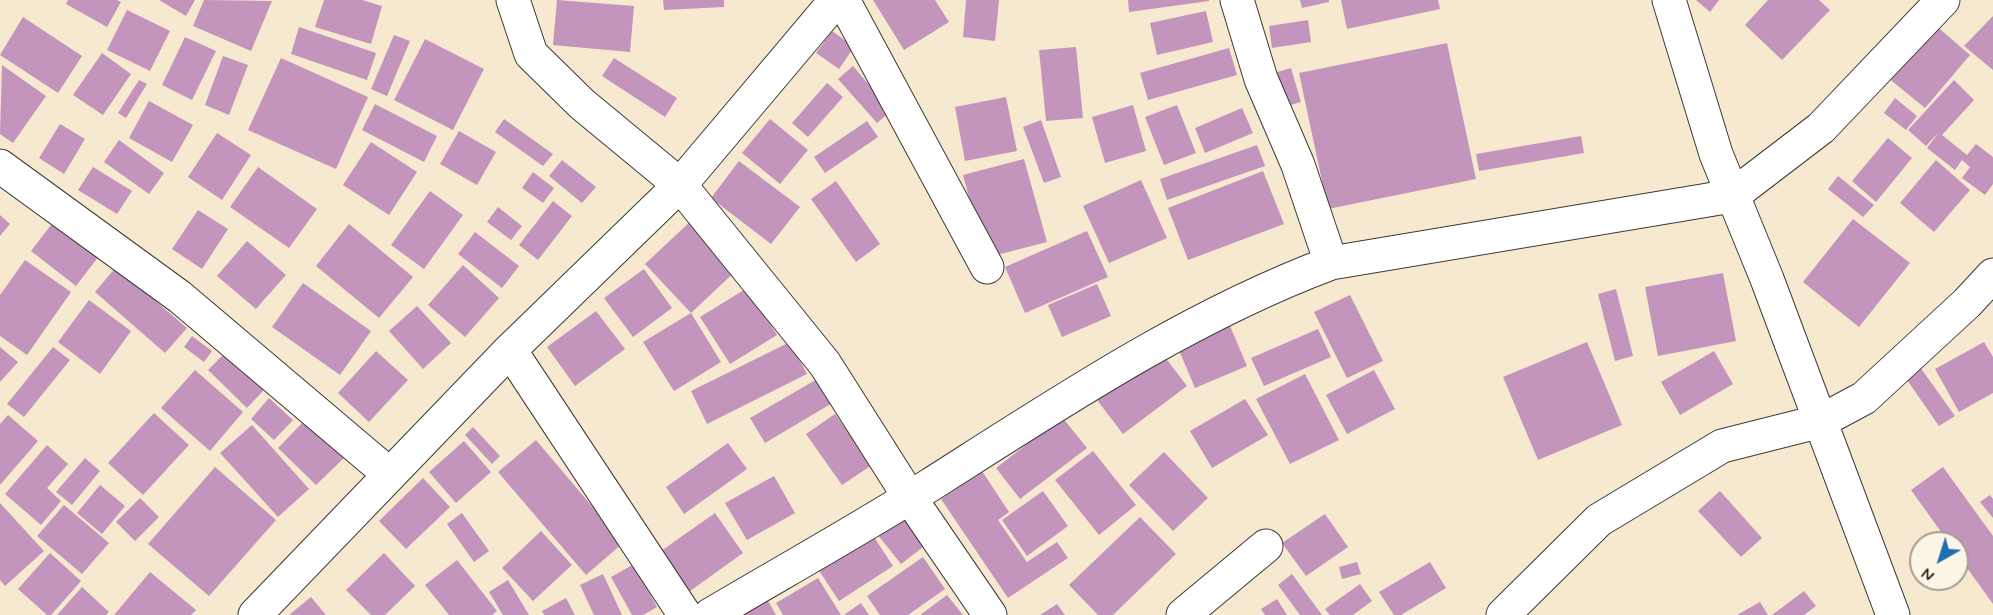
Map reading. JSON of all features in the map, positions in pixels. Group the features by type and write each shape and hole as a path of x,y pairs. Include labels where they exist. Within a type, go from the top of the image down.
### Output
{"street":[{"path":"513,0 531,54 582,104 680,185 744,260 825,364 910,498 990,615"},
{"path":"255,615 510,350 680,185 836,0"},
{"path":"843,0 987,267"},
{"path":"1237,0 1261,79 1298,165 1331,263"},
{"path":"1669,0 1716,154 1821,421 1840,478 1893,615"},
{"path":"710,615 910,498 1164,339 1291,278 1331,263 1732,196 1821,128 1943,0"},
{"path":"0,166 180,297 389,474"},
{"path":"1503,615 1599,520 1722,446 1821,421 1864,398 1959,310 1993,275"},
{"path":"510,350 685,615"},
{"path":"1183,615 1266,546"}],"building":[{"path":"68,0 117,0 121,2 107,27 66,4"},
{"path":"159,0 195,0 186,16"},
{"path":"204,0 272,1 251,51 193,26"},
{"path":"324,0 362,0 382,6 371,44 315,27"},
{"path":"557,0 634,6 630,52 553,45"},
{"path":"663,0 724,0 724,7 664,10"},
{"path":"873,0 935,0 949,22 904,50"},
{"path":"966,0 999,0 995,41 963,37"},
{"path":"1128,0 1209,0 1209,1 1129,12"},
{"path":"1300,0 1329,0 1329,2 1302,8"},
{"path":"1341,0 1438,0 1440,9 1347,29"},
{"path":"1696,0 1719,0 1710,12"},
{"path":"1768,0 1819,0 1830,10 1782,60 1745,25"},
{"path":"127,10 170,31 150,71 107,50"},
{"path":"1206,11 1213,42 1157,55 1150,23"},
{"path":"1993,16 1993,70 1964,46"},
{"path":"23,17 82,56 58,93 0,55"},
{"path":"1308,20 1311,42 1272,48 1269,26"},
{"path":"1933,23 1970,55 1925,108 1887,77"},
{"path":"299,27 376,53 367,80 291,54"},
{"path":"832,31 854,47 839,69 816,53"},
{"path":"394,35 410,41 387,96 371,89"},
{"path":"185,37 216,51 192,100 162,85"},
{"path":"425,39 484,69 453,130 394,100"},
{"path":"1447,43 1476,179 1328,209 1299,73"},
{"path":"1076,47 1083,118 1046,121 1039,50"},
{"path":"1229,48 1237,75 1148,100 1140,73"},
{"path":"102,53 131,74 103,115 73,95"},
{"path":"223,56 248,65 229,115 205,105"},
{"path":"281,58 368,97 336,169 248,130"},
{"path":"614,58 677,98 665,117 602,76"},
{"path":"2,65 46,96 13,143 0,134"},
{"path":"853,66 891,111 877,123 838,79"},
{"path":"1291,68 1301,102 1276,109 1267,75"},
{"path":"139,80 147,84 126,118 118,113"},
{"path":"1954,80 1974,100 1942,135 1967,155 1976,144 1993,157 1993,184 1985,195 1962,178 1970,167 1962,160 1955,170 1927,148 1939,132 1926,146 1908,130"},
{"path":"827,83 843,97 808,137 792,123"},
{"path":"1006,97 1017,151 965,161 955,107"},
{"path":"1895,98 1917,116 1906,130 1884,113"},
{"path":"149,101 193,125 172,162 129,138"},
{"path":"375,104 437,136 424,162 362,130"},
{"path":"1133,105 1146,151 1105,163 1092,117"},
{"path":"1177,105 1196,153 1164,165 1145,117"},
{"path":"1242,108 1253,133 1205,153 1195,128"},
{"path":"504,119 553,154 543,166 495,132"},
{"path":"770,119 808,150 780,184 742,153"},
{"path":"1041,120 1061,177 1044,183 1023,127"},
{"path":"867,121 878,137 825,173 814,157"},
{"path":"60,124 85,139 64,174 39,158"},
{"path":"459,131 496,152 477,185 440,164"},
{"path":"217,133 251,155 222,200 188,177"},
{"path":"1581,136 1584,153 1479,171 1476,154"},
{"path":"1888,138 1912,158 1876,202 1852,181"},
{"path":"119,140 164,173 149,194 104,162"},
{"path":"371,142 417,172 389,215 343,185"},
{"path":"1257,145 1265,166 1167,200 1160,179"},
{"path":"1024,159 1047,242 985,258 963,175"},
{"path":"562,160 596,187 582,203 549,176"},
{"path":"1936,160 1970,190 1934,232 1900,203"},
{"path":"739,161 800,207 771,244 711,198"},
{"path":"93,167 132,191 117,214 78,190"},
{"path":"258,167 317,209 289,248 230,207"},
{"path":"1263,171 1284,224 1188,260 1168,208"},
{"path":"533,172 554,188 543,203 522,188"},
{"path":"1838,176 1874,205 1863,217 1828,189"},
{"path":"1141,180 1167,238 1109,263 1083,206"},
{"path":"836,181 880,244 856,262 811,199"},
{"path":"430,191 463,215 424,269 391,245"},
{"path":"553,201 572,216 538,260 519,245"},
{"path":"498,207 522,226 511,240 487,222"},
{"path":"198,210 228,229 202,269 172,249"},
{"path":"0,215 10,224 0,236"},
{"path":"694,218 740,267 691,313 645,264"},
{"path":"1853,219 1910,263 1859,327 1803,282"},
{"path":"54,221 99,256 76,286 31,251"},
{"path":"349,224 413,277 379,318 316,266"},
{"path":"1087,231 1108,277 1025,313 1005,267"},
{"path":"475,232 519,266 502,288 458,254"},
{"path":"247,241 286,275 256,309 217,276"},
{"path":"25,260 71,292 27,355 0,336 0,295"},
{"path":"463,265 499,298 465,337 428,305"},
{"path":"116,267 187,328 165,353 95,292"},
{"path":"644,269 672,308 633,337 604,298"},
{"path":"1723,273 1736,341 1658,356 1645,287"},
{"path":"303,283 371,331 340,375 272,327"},
{"path":"1097,284 1111,316 1062,337 1048,305"},
{"path":"747,288 777,335 730,364 700,317"},
{"path":"1616,289 1633,356 1615,361 1598,294"},
{"path":"1350,295 1383,361 1347,378 1314,312"},
{"path":"89,300 131,331 100,374 58,342"},
{"path":"417,306 451,343 423,369 389,331"},
{"path":"596,311 625,349 575,386 547,347"},
{"path":"691,313 721,362 674,391 643,342"},
{"path":"1227,319 1247,366 1195,388 1175,341"},
{"path":"1318,329 1331,357 1264,386 1251,358"},
{"path":"192,336 212,351 204,362 184,347"},
{"path":"790,342 807,374 707,424 691,391"},
{"path":"1587,342 1622,425 1538,460 1503,377"},
{"path":"1984,342 1993,357 1993,393 1959,412 1935,369"},
{"path":"0,347 18,362 0,382"},
{"path":"53,347 70,360 24,417 7,404"},
{"path":"376,351 408,380 369,422 338,393"},
{"path":"1714,351 1733,384 1680,415 1661,382"},
{"path":"226,352 264,390 247,408 208,370"},
{"path":"1161,352 1187,386 1123,434 1097,400"},
{"path":"1920,367 1955,416 1939,426 1905,377"},
{"path":"195,370 243,412 210,451 161,408"},
{"path":"1374,370 1395,409 1347,434 1326,395"},
{"path":"1305,374 1339,440 1290,464 1256,399"},
{"path":"819,378 834,402 765,443 750,418"},
{"path":"269,398 293,420 274,440 251,419"},
{"path":"1245,399 1268,435 1212,468 1190,431"},
{"path":"154,413 189,445 143,495 108,463"},
{"path":"835,414 872,465 842,485 806,434"},
{"path":"8,415 38,441 0,485 0,424"},
{"path":"1062,417 1087,448 1020,499 996,468"},
{"path":"306,419 345,457 316,485 278,448"},
{"path":"252,425 309,489 278,517 220,453"},
{"path":"473,427 500,456 492,464 465,435"},
{"path":"536,440 623,543 586,575 498,472"},
{"path":"464,441 491,472 456,503 429,472"},
{"path":"728,443 747,469 684,514 666,487"},
{"path":"47,445 68,464 47,488 61,501 41,525 5,494"},
{"path":"1093,451 1136,505 1099,535 1055,480"},
{"path":"1164,452 1208,498 1173,531 1129,485"},
{"path":"85,458 100,471 72,505 56,492"},
{"path":"215,467 276,520 209,596 148,544"},
{"path":"1943,467 1993,536 1993,604 1969,571 1969,531 1940,531 1911,490"},
{"path":"982,471 1009,512 998,520 1027,562 1057,542 1068,558 1008,598 941,499"},
{"path":"774,476 795,513 747,540 725,503"},
{"path":"423,478 450,507 406,549 379,521"},
{"path":"100,485 125,506 102,534 77,513"},
{"path":"1043,491 1068,526 1027,556 1002,520"},
{"path":"1720,491 1762,538 1741,557 1698,511"},
{"path":"1990,495 1993,499 1993,518 1980,502"},
{"path":"140,498 159,517 135,541 116,522"},
{"path":"0,503 44,551 5,586 0,580"},
{"path":"64,505 109,543 82,574 37,536"},
{"path":"462,513 489,551 474,562 447,524"},
{"path":"715,513 743,553 690,591 661,551"},
{"path":"903,514 927,544 901,564 877,534"},
{"path":"1325,514 1348,547 1306,576 1282,543"},
{"path":"1140,517 1176,554 1113,615 1098,615 1069,585"},
{"path":"541,531 572,565 533,601 502,568"},
{"path":"870,531 893,566 839,601 816,566"},
{"path":"50,553 81,581 51,615 47,615 18,589"},
{"path":"384,553 415,586 385,615 371,615 346,590"},
{"path":"923,557 945,589 908,615 880,615 867,596"},
{"path":"457,560 497,611 492,615 449,615 425,585"},
{"path":"1357,562 1361,574 1342,579 1339,567"},
{"path":"1430,562 1446,588 1401,615 1394,615 1379,592"},
{"path":"634,564 657,607 643,615 632,615 611,577"},
{"path":"150,572 196,610 191,615 114,615"},
{"path":"603,574 622,615 594,615 580,585"},
{"path":"1292,574 1322,615 1300,615 1278,585"},
{"path":"818,578 841,615 783,615 776,603"},
{"path":"508,580 529,615 503,615 489,592"},
{"path":"1360,584 1372,601 1353,615 1330,615 1325,609"},
{"path":"82,587 109,612 106,615 57,615"},
{"path":"1804,591 1816,606 1804,615 1772,615"},
{"path":"947,595 963,615 920,615"},
{"path":"311,597 326,615 289,615"},
{"path":"566,598 575,615 544,615 542,611"},
{"path":"767,599 776,615 735,615"},
{"path":"1277,599 1287,615 1265,615 1261,609"},
{"path":"1760,602 1768,615 1737,615"},
{"path":"861,603 869,615 845,614"},
{"path":"1057,604 1065,615 1040,615"}]}
